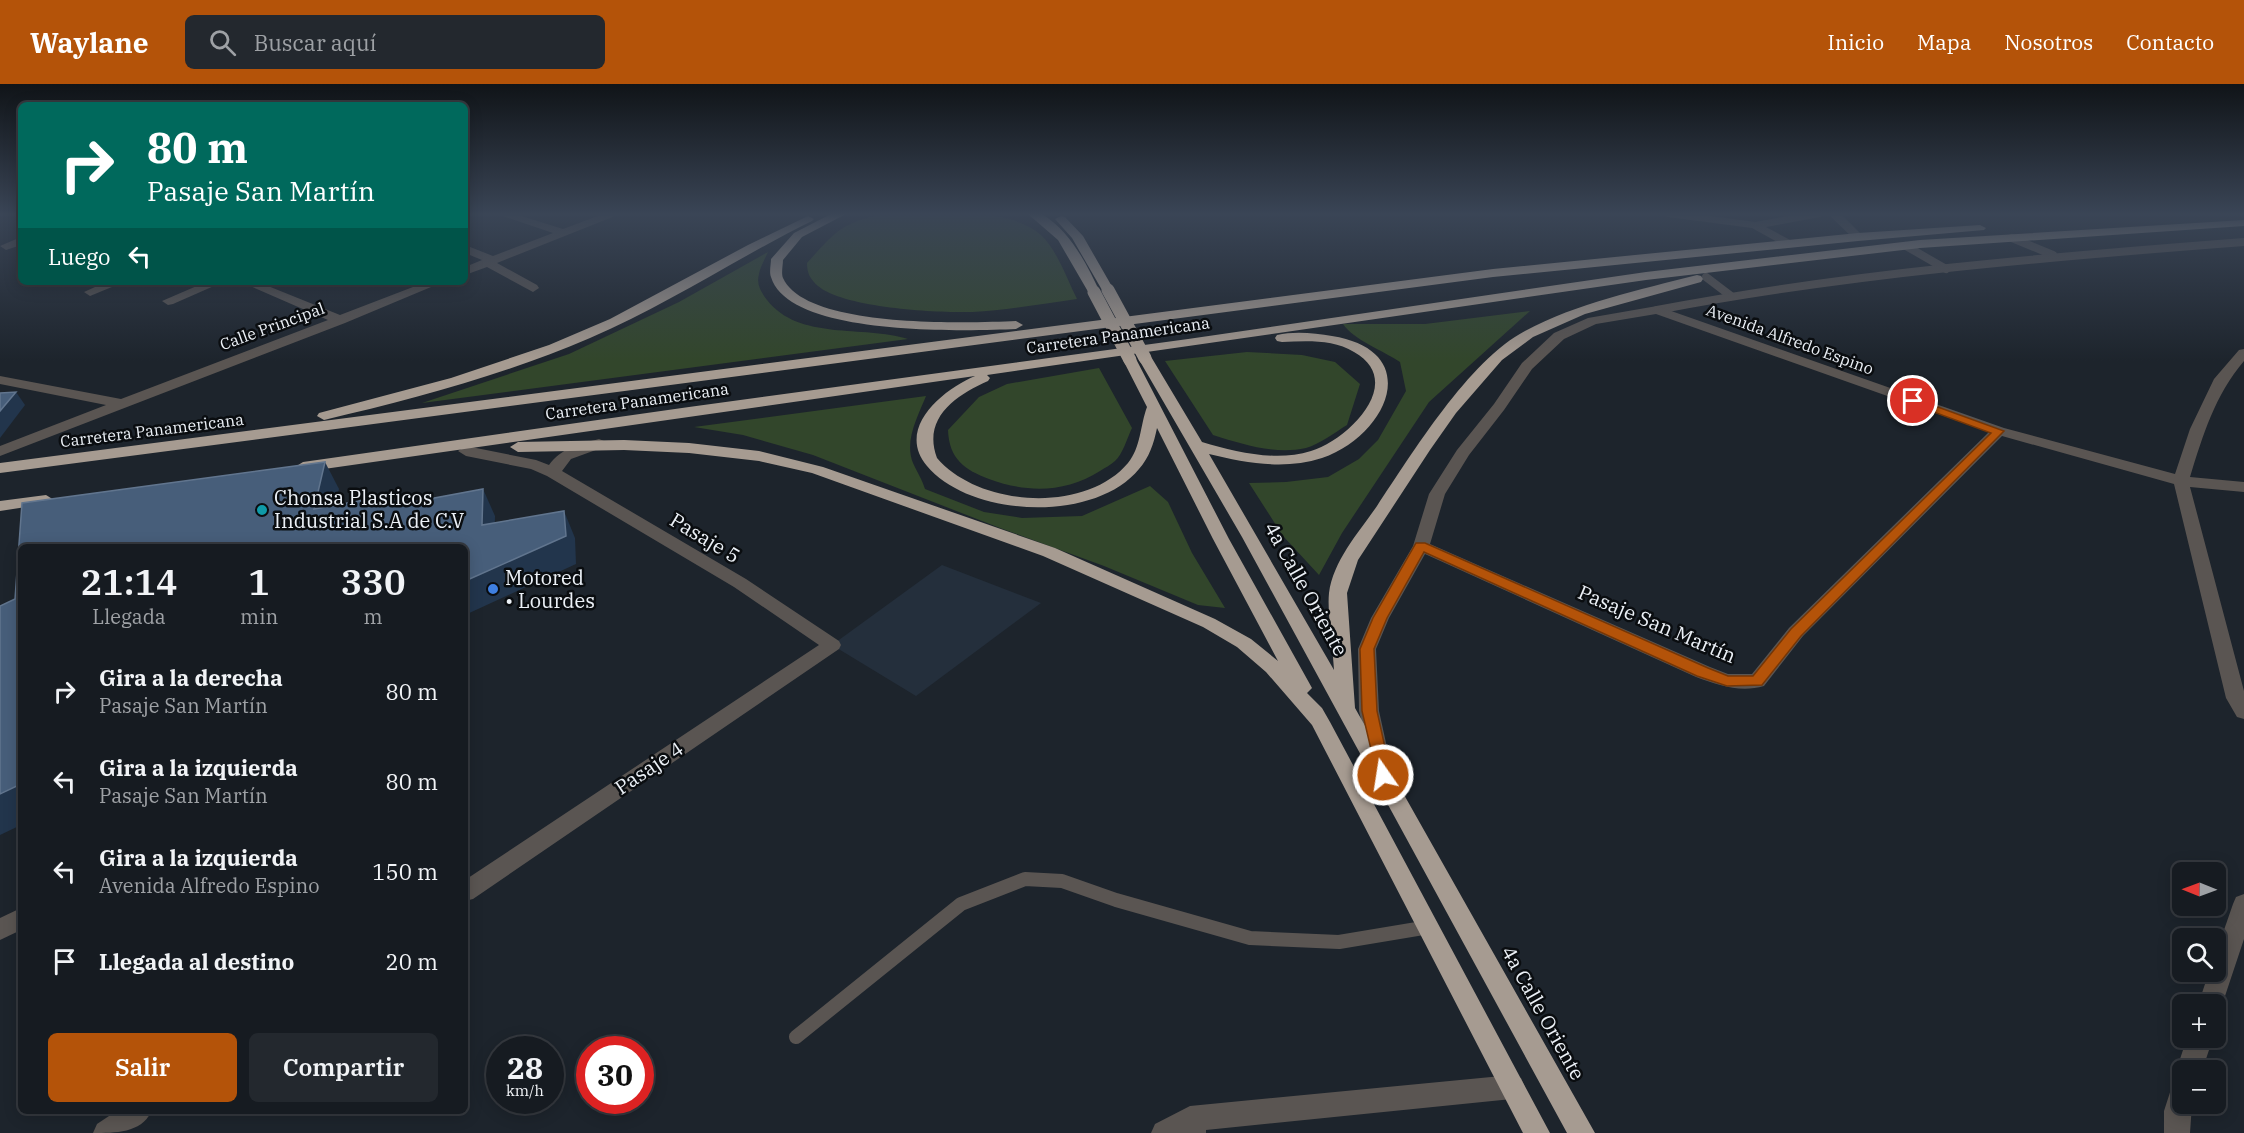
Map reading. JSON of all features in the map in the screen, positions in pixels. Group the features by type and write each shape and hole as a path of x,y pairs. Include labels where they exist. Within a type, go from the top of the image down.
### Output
{"highway":[{"path":"217,439 384,402 519,362 586,335 653,303 724,263"},
{"path":"777,263 777,276 784,289 798,301 819,311 846,317 916,326 992,327 1331,293"},
{"path":"1081,263 1101,291"},
{"path":"1089,263 1101,291"},
{"name":"Carretera Panamericana","path":"0,468 585,393 1331,293 1595,263"},
{"name":"Carretera Panamericana","path":"290,469 689,411 1188,344 1474,299 1756,263"},
{"path":"1347,715 1338,593 1348,560 1423,448 1451,410 1497,357 1528,334 1547,324 1608,302 1759,263"},
{"name":"4a Calle Oriente","path":"1101,291 1138,359 1198,446 1582,1133"},
{"path":"1188,344 1296,338 1336,342 1354,346 1367,354 1382,376 1378,400 1362,426 1348,437 1316,454 1294,458 1245,458 1222,454 1198,446"},
{"path":"1095,356 1002,371 962,386 941,402 930,418 925,432 927,453 932,462 968,488 1005,502 1042,503 1075,498 1106,486 1129,471 1147,440 1153,409"},
{"name":"4a Calle Oriente","path":"1138,359 1153,409 1537,1133"},
{"path":"382,457 599,444 689,448 752,455 794,464 1049,552 1209,623 1244,643 1273,667 1320,722"},
{"path":"0,506 58,499"}],"street":[{"path":"468,270 485,263"},
{"path":"493,263 533,288"},
{"path":"90,292 110,285"},
{"path":"168,301 209,285"},
{"path":"254,285 340,320"},
{"name":"Calle Principal","path":"0,451 429,285"},
{"name":"Avenida Alfredo Espino","path":"1383,775 1369,711 1367,649 1380,618 1421,546 1437,494 1462,453 1499,407 1512,386 1543,350 1559,336 1593,321 1656,310 1999,431 2181,482 2244,487"},
{"path":"2244,353 2221,379 2197,429 2181,482 2236,698 2244,712"},
{"path":"0,380 120,403"},
{"name":"Pasaje San Martín","path":"1421,546 1702,672 1727,681 1757,681 1796,632 1999,431"},
{"path":"554,473 556,464 567,454 599,444"},
{"name":"Pasaje 5","path":"466,451 536,465 554,473 740,583 832,645"},
{"name":"Pasaje 4","path":"468,890 832,645"},
{"path":"2214,994 2244,904"},
{"path":"0,930 18,920"},
{"path":"1164,1133 1191,1126 1512,1087"},
{"path":"106,1133 135,1114"},
{"path":"2177,1114 2177,1133"}],"lane":[{"path":"1935,263 1946,269"},
{"path":"1656,310 1731,296 1996,263"},
{"path":"1706,277 1731,296"},
{"path":"796,1037 961,904 1025,879 1062,881 1116,900 1250,938 1339,942 1429,927"}],"shaded area":[{"path":"942,565 1041,603 916,696 832,645"}],"green space":[{"path":"749,263 763,263 758,278 759,285 767,300 780,313 814,327 908,339 422,403 569,354 679,302"},
{"path":"807,263 1060,263 1077,299 972,312 892,308 831,293 818,286 811,278"},
{"path":"1530,311 1429,402 1342,533 1319,575 1283,536 1249,483 1286,482 1328,477 1359,459 1378,440 1406,391 1400,362 1361,340 1343,324 1425,324"},
{"path":"1247,352 1302,355 1335,362 1360,384 1347,425 1316,444 1294,450 1259,448 1213,435 1165,361"},
{"path":"1099,368 1132,428 1123,450 1112,464 1073,484 1032,488 1003,484 980,475 966,467 955,456 951,449 948,430 979,397 1007,384"},
{"path":"926,396 913,429 910,446 913,463 925,489 984,512 1022,518 1082,516 1150,486 1168,502 1192,553 1225,608 1198,605 1104,566 813,455 743,435 694,427"}],"building":[{"path":"16,392 0,411 0,393"},
{"path":"325,462 314,509 392,495 391,506 483,489 482,525 564,511 566,536 468,580 468,544 19,544 22,503"},
{"path":"18,558 18,785 0,794 0,606 15,599"}],"place":[{"name":"Chonsa Plasticos Industrial S.A de C.V","path":"262,510"},
{"name":"Motored • Lourdes","path":"493,589"}],"route":[{"path":"1383,775 1369,711 1367,649 1380,618 1421,546 1702,672 1727,681 1757,681 1796,632 1999,431 1913,401"}]}
